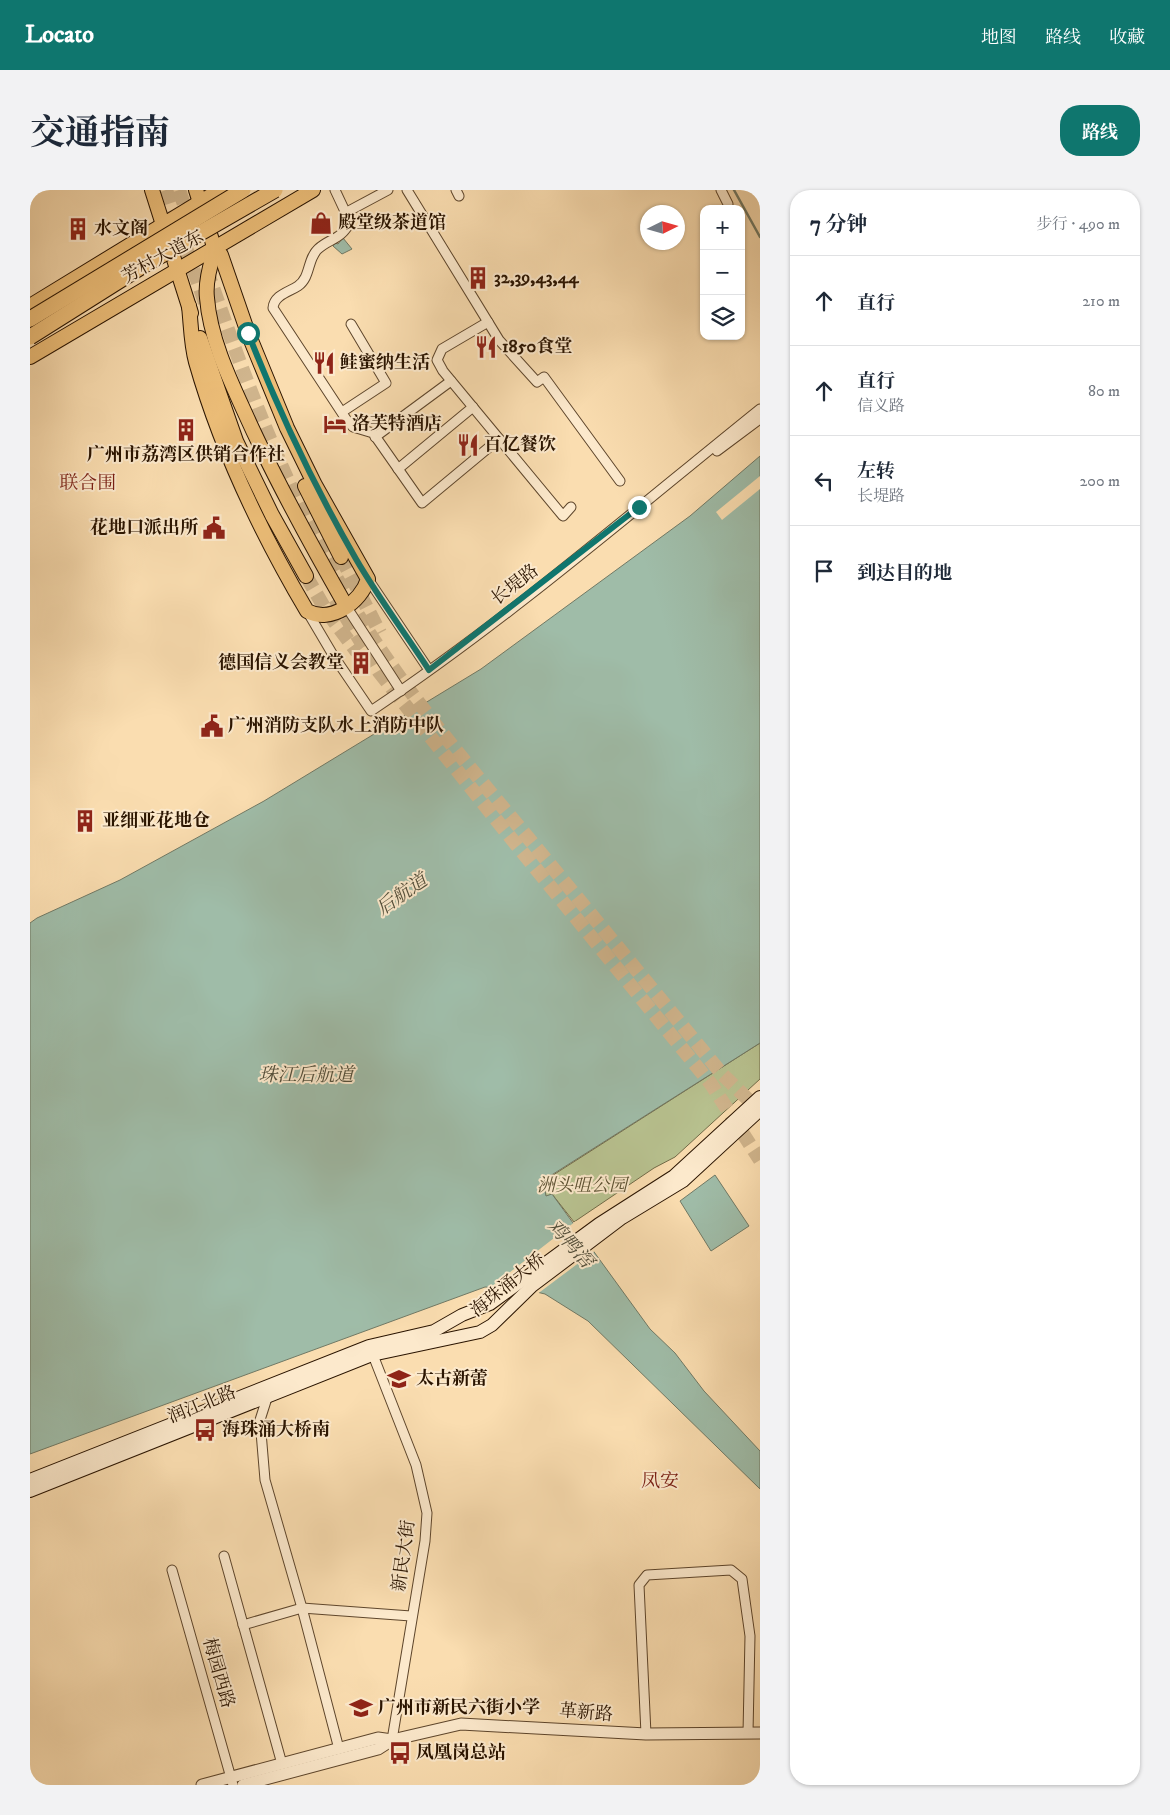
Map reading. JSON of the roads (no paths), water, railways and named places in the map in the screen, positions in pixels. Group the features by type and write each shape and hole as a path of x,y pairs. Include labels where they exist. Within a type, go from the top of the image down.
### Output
{"highway":[{"name":"芳村大道东","path":"30,319 243,190"},
{"name":"芳村大道东","path":"30,337 141,267 275,190"}],"main road":[{"path":"152,190 189,306 236,441 272,515 306,576"},
{"name":"芳村大道东","path":"30,306 164,225 198,196 220,190"},
{"name":"芳村大道东","path":"30,357 107,310 215,250 314,190"},
{"path":"198,196 242,335 271,416 341,557"},
{"path":"189,306 196,361 229,454 254,513 307,611 316,616 324,616 346,606 363,593 368,579 298,454 266,378 221,255 215,250"},
{"path":"215,250 206,296 212,325 228,374 280,489 346,606"},
{"path":"85,273 107,310"},
{"path":"705,1154 760,1097"},
{"path":"705,1154 760,1110"},
{"name":"海珠涌大桥","path":"384,1347 480,1332 492,1324 532,1286 622,1218 683,1181 705,1154"},
{"name":"海珠涌大桥","path":"384,1347 434,1332 462,1315 498,1299 599,1224 705,1154"},
{"name":"润江北路","path":"30,1480 384,1347"},
{"name":"润江北路","path":"30,1491 267,1398 371,1351"}],"street":[{"path":"334,190 350,222 347,229 338,238 318,248 305,279 276,299 273,308 342,412 354,427 373,433 422,503 499,439"},
{"path":"346,213 388,190"},
{"path":"407,190 499,340 537,382 544,376 620,481"},
{"path":"721,190 728,204"},
{"path":"488,322 442,349 438,354 437,360 472,407 564,516 571,507"},
{"path":"342,412 386,383 351,324"},
{"path":"375,437 451,381"},
{"path":"398,469 472,407"},
{"path":"674,478 760,409"},
{"path":"674,478 760,419"},
{"name":"长堤路","path":"307,611 333,655 371,711 401,691 573,560 674,478"},
{"path":"368,579 429,670"},
{"path":"346,606 401,691"},
{"name":"新民大街","path":"371,1351 416,1465 427,1513 425,1541 411,1616 392,1740"},
{"path":"267,1398 260,1420 264,1480 302,1608 339,1749"},
{"path":"224,1556 282,1764"},
{"name":"梅园西路","path":"172,1570 231,1782"},
{"path":"646,1734 639,1585 647,1575 731,1570 742,1579 750,1636 756,1734"},
{"path":"243,1625 302,1608 411,1616"},
{"name":"革新路","path":"243,1785 378,1749 392,1740 461,1724 646,1734 756,1734"},
{"name":"革新路","path":"202,1785 231,1782 282,1764 378,1738 392,1740"}],"water":[{"path":"343,238 352,249 342,254 333,246 335,243 338,244"},
{"name":"珠江后航道","path":"760,456 760,1043 550,1176 544,1186 546,1196 552,1194 650,1329 675,1353 704,1391 760,1451 760,1489 588,1321 545,1294 524,1289 485,1287 30,1454 30,923 120,880 264,801 481,669 690,516"},
{"path":"715,1175 749,1226 711,1251 680,1201"}],"waterway":[{"path":"734,190 760,237"}],"tunnel":[{"path":"166,190 205,303"},
{"path":"179,190 261,418 310,528 370,634 406,686 464,761 722,1074 760,1111"},
{"path":"341,557 380,633"},
{"path":"306,576 327,612 357,652"},
{"path":"335,599 379,672 711,1084 760,1160"}],"place":[{"name":"殿堂级茶道馆","path":"321,223"},
{"name":"水文阁","path":"78,229"},
{"name":"32,39,43,44","path":"478,278"},
{"name":"1850食堂","path":"486,347"},
{"name":"鲑蜜纳生活","path":"324,363"},
{"name":"洛芙特酒店","path":"335,424"},
{"name":"广州市荔湾区供销合作社","path":"186,430"},
{"name":"百亿餐饮","path":"468,445"},
{"name":"花地口派出所","path":"214,528"},
{"name":"德国信义会教堂","path":"361,663"},
{"name":"广州消防支队水上消防中队","path":"212,726"},
{"name":"亚细亚花地仓","path":"85,821"},
{"name":"太古新蕾","path":"399,1379"},
{"name":"海珠涌大桥南","path":"205,1430"},
{"name":"广州市新民六街小学","path":"361,1708"},
{"name":"凤凰岗总站","path":"400,1753"}],"district":[{"name":"联合围","path":"88,483"},
{"name":"凤安","path":"660,1481"}],"water label":[{"name":"后航道","path":"402,895"},
{"name":"鸡鸭滘","path":"570,1244"}],"park label":[{"name":"洲头咀公园","path":"582,1186"}]}
